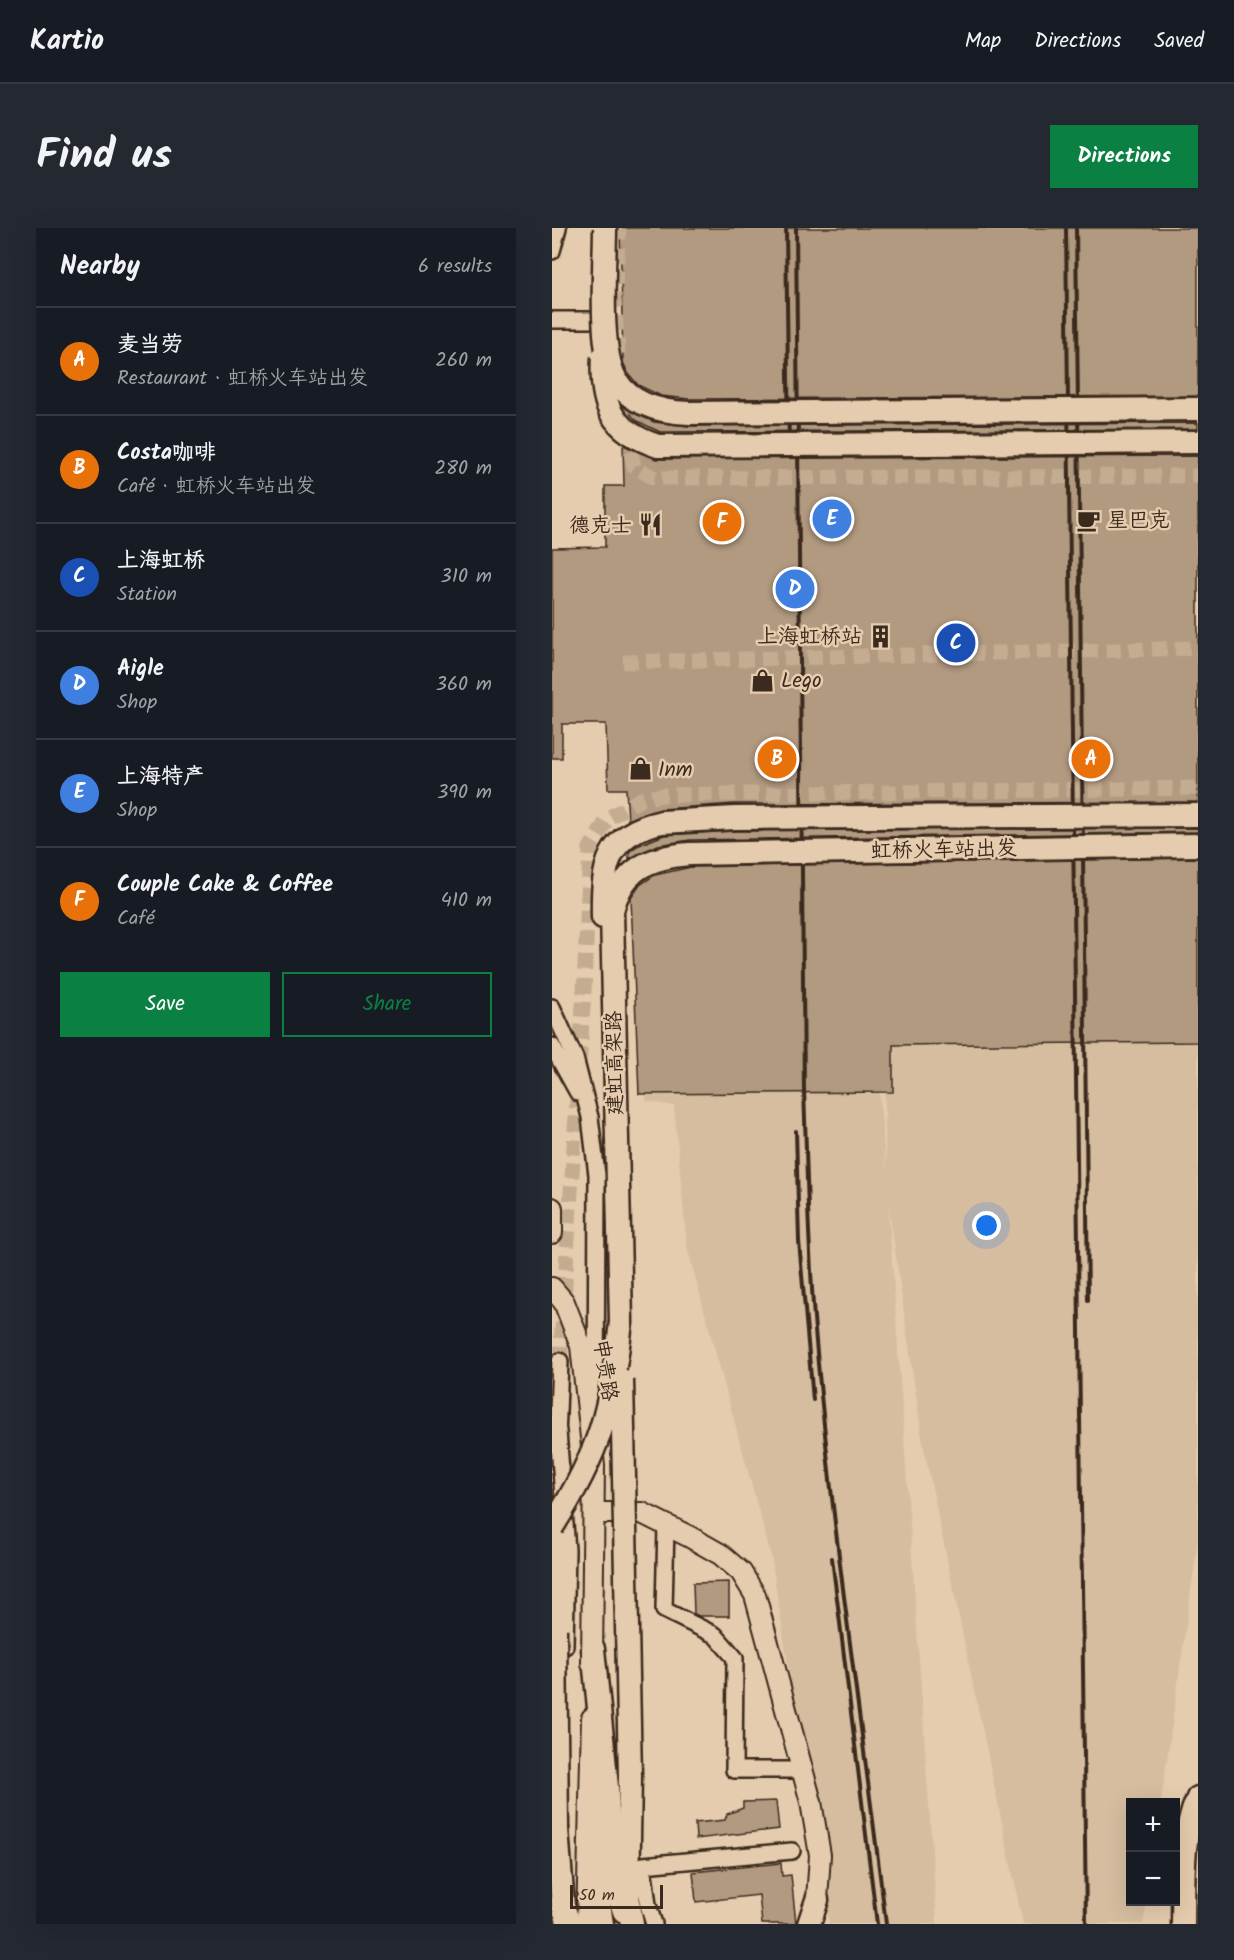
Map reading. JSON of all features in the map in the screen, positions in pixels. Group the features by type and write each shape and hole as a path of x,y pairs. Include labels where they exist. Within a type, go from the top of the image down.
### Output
{"highway":[{"path":"605,228 598,322 604,398 610,412 628,434 658,446 678,448 1198,442"},
{"path":"598,322 616,380 639,401 672,412 1198,409"},
{"path":"612,956 603,929 603,877 609,858 622,839 651,824 735,818 1198,815"},
{"name":"虹桥火车站出发","path":"690,854 1198,845"},
{"name":"建虹高架路","path":"621,1322 612,911 621,886 637,869 658,858 690,854"},
{"path":"552,1527 587,1468 604,1426 614,1383 621,1322"},
{"path":"621,1322 627,1666 628,1900 631,1924"},
{"path":"552,1867 555,1629"},
{"path":"592,1649 607,1787 608,1862 616,1892 631,1924"},
{"path":"627,1666 638,1778 640,1893 648,1924"},
{"path":"1184,1924 1184,1842 1189,1819 1198,1797"},
{"path":"554,1824 563,1906 570,1924"},
{"path":"590,1841 602,1924"},
{"path":"809,1924 817,1900"}],"main road":[{"path":"552,1208 552,1233"},
{"name":"申贵路","path":"552,1288 564,1302 581,1346 594,1465 587,1924"},
{"path":"594,1513 642,1513 666,1525 720,1554 741,1572 755,1595 812,1802 820,1855 817,1900"},
{"path":"554,1546 555,1629"}],"street":[{"path":"552,251 558,228"},
{"path":"552,320 598,322"},
{"name":"申贵路","path":"552,1007 575,1058 590,1117 597,1175 598,1366 594,1465"},
{"path":"552,1046 590,1117"},
{"path":"554,1546 560,1361"},
{"path":"554,1824 562,1773 567,1550 558,1431"},
{"path":"666,1525 664,1610 716,1635 735,1658 734,1770 803,1770"},
{"path":"654,1924 648,1905 643,1864 792,1851"}],"shaded area":[{"path":"629,228 865,228 879,1090 886,1173 869,228 1198,228 1198,1541 1162,1798 1126,1798 1126,1906 1146,1906 1143,1924 1023,1924 923,1444 888,1202 937,1924 829,1924 771,1556 687,1247 674,1106 646,1101"}],"building":[{"path":"620,228 1198,228 1198,396 689,399 661,396 638,385 628,373 623,362"},
{"path":"624,408 654,422 688,426 1198,423 1198,429 660,432 637,421"},
{"name":"上海虹桥站","path":"623,445 658,459 1198,456 1198,802 735,804 661,809 628,820 626,789 608,789 606,724 562,724 562,758 552,758 552,548 605,547 605,486 624,486"},
{"path":"1198,828 1198,832 690,840 658,845 629,859 629,852 637,846 664,835 735,831"},
{"path":"1198,858 1198,1042 893,1045 893,1092 639,1094 631,898 640,885 655,875 691,867"},
{"path":"729,1582 729,1616 694,1614 693,1583"},
{"path":"776,1801 779,1829 696,1839 695,1823 725,1820 727,1814 743,1808 743,1802"},
{"path":"781,1863 782,1876 791,1875 796,1924 762,1924 759,1895 696,1902 693,1872"}],"tunnel":[{"path":"618,354 614,298 619,228"},
{"path":"619,384 621,410 634,466 654,478 1198,476"},
{"path":"623,662 1198,648"},
{"path":"560,1361 584,991 590,848 608,818 641,799 663,795 1198,788"}],"railway":[{"path":"786,228 789,450"},
{"path":"796,228 804,1090 811,1270 830,1479 886,1924"},
{"path":"1066,228 1086,1924"},
{"path":"1076,228 1088,1300"},
{"path":"796,1131 799,1241 813,1400"},
{"path":"832,1558 877,1924"}],"place":[{"name":"上海特产","path":"832,519"},
{"name":"星巴克","path":"1089,520"},
{"name":"Couple Cake & Coffee","path":"722,522"},
{"name":"德克士","path":"650,525"},
{"name":"Aigle","path":"795,589"},
{"name":"上海虹桥站","path":"880,636"},
{"name":"上海虹桥","path":"956,643"},
{"name":"Lego","path":"763,680"},
{"name":"Costa咖啡","path":"777,759"},
{"name":"麦当劳","path":"1091,759"},
{"name":"Inm","path":"640,769"}]}
